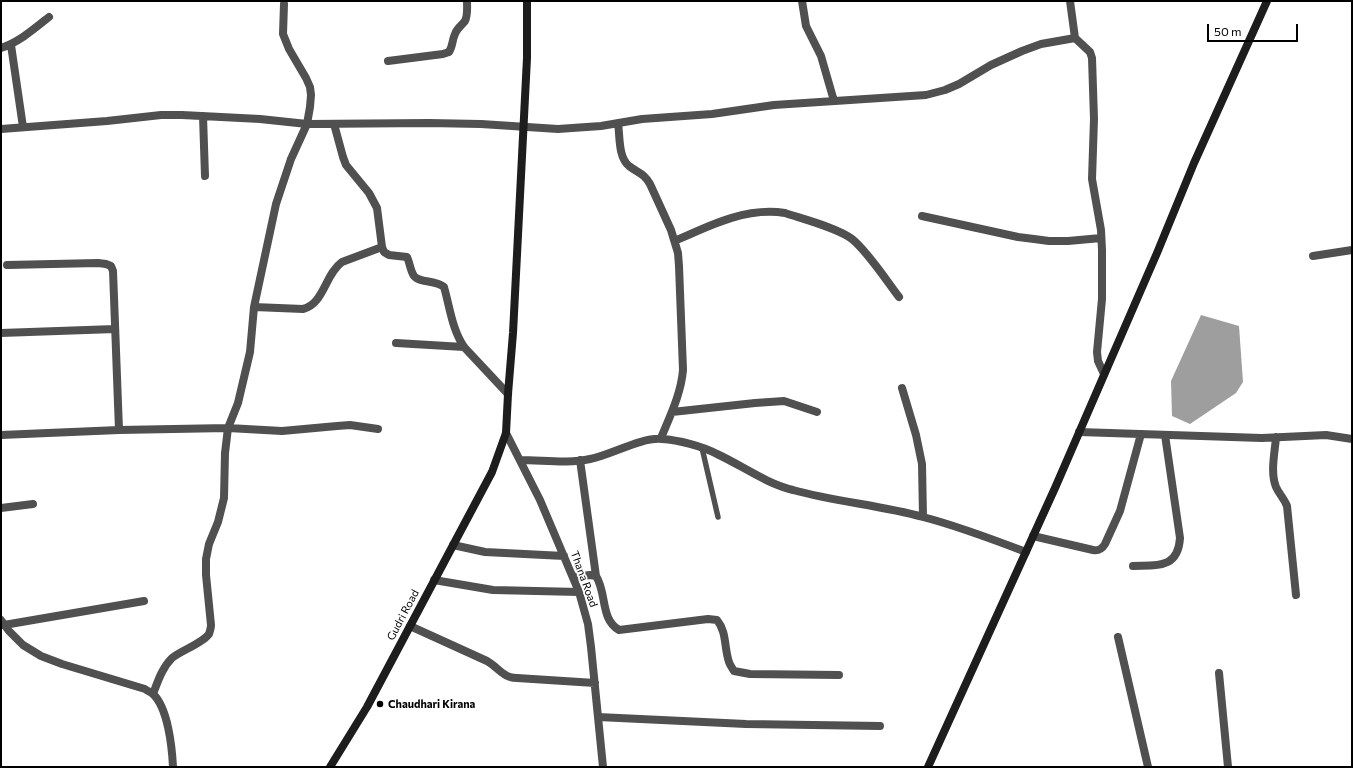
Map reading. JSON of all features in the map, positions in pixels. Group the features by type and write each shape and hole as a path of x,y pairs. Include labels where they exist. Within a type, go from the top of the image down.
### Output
{"main road":[{"name":"Gudri Road","path":"330,767 367,707 492,472 506,433 518,260 527,58 527,1"},
{"path":"928,767 1026,552 1157,253 1194,163 1267,1"}],"street":[{"path":"388,62 449,52 452,48 452,40 456,32 467,16 467,1"},
{"path":"802,1 806,26 821,56 834,101"},
{"path":"1070,1 1075,38 1090,52 1092,58 1094,119 1092,179 1101,238 1102,299 1097,352 1098,361 1104,374"},
{"path":"153,694 160,674 166,665 180,652 210,633 211,625 206,559 209,544 218,522 224,498 225,453 228,428 238,403 250,352 254,307 276,204 291,158 307,124 311,95 310,87 289,49 284,34 284,4"},
{"path":"1,48 20,40 49,17"},
{"path":"1,129 100,122 161,115 260,119 307,124 429,123 481,124 523,128 578,129 662,117 718,113 774,105 926,95 959,84 991,65 1022,51 1041,44 1075,38"},
{"path":"11,45 23,127"},
{"path":"203,116 205,176"},
{"path":"618,123 623,160 646,177 671,230 675,241 680,266 683,370 682,382 661,438"},
{"path":"334,124 342,157 346,165 369,193 377,208 384,252 389,255 407,257 413,275 417,279 441,284 444,287 454,329 464,347 508,394"},
{"path":"675,241 725,220 741,215 756,212 786,213 842,233 851,238 865,252 899,297"},
{"path":"922,216 1018,237 1049,241 1101,238"},
{"path":"254,307 310,308 318,299 330,275 337,266 342,262 382,247"},
{"path":"1313,256 1352,250"},
{"path":"7,265 98,263 111,266 113,272 119,430"},
{"path":"1,333 115,329"},
{"path":"396,343 464,347"},
{"path":"902,388 921,458 923,517"},
{"path":"672,412 784,401 817,412"},
{"path":"1,435 119,430 228,428 282,431 323,426 350,425 378,429"},
{"path":"1079,432 1246,437 1326,435 1352,439"},
{"name":"Thana Road","path":"506,433 540,500 579,592 588,624 603,767"},
{"path":"1033,536 1098,551 1102,548 1120,511 1141,434"},
{"path":"1133,566 1158,565 1167,563 1176,555 1179,548 1180,538 1165,435"},
{"path":"1276,437 1274,479 1276,487 1287,506 1296,595"},
{"path":"520,460 590,459 638,442 661,438 693,445 716,453 765,480 792,490 923,517 958,527 1026,552"},
{"path":"580,460 596,576 600,583 608,618 612,626 619,630 708,619 717,620 724,635 729,663 734,671 750,674 839,675"},
{"path":"1,508 33,504"},
{"path":"453,545 485,552 564,556"},
{"path":"573,577 590,575 596,576"},
{"path":"434,580 493,590 579,592"},
{"path":"144,601 2,622 23,645 41,656 62,664 145,689 153,694 162,707 168,725 173,767"},
{"path":"410,626 487,661 510,677 595,683"},
{"path":"1118,637 1148,767"},
{"path":"1219,673 1228,767"},
{"path":"598,717 746,724 880,726"}],"lane":[{"path":"702,448 718,517"}],"shaded area":[{"path":"1201,315 1239,326 1243,382 1236,393 1190,424 1172,416 1171,381"}],"place":[{"name":"Chaudhari Kirana","path":"380,704"}]}
